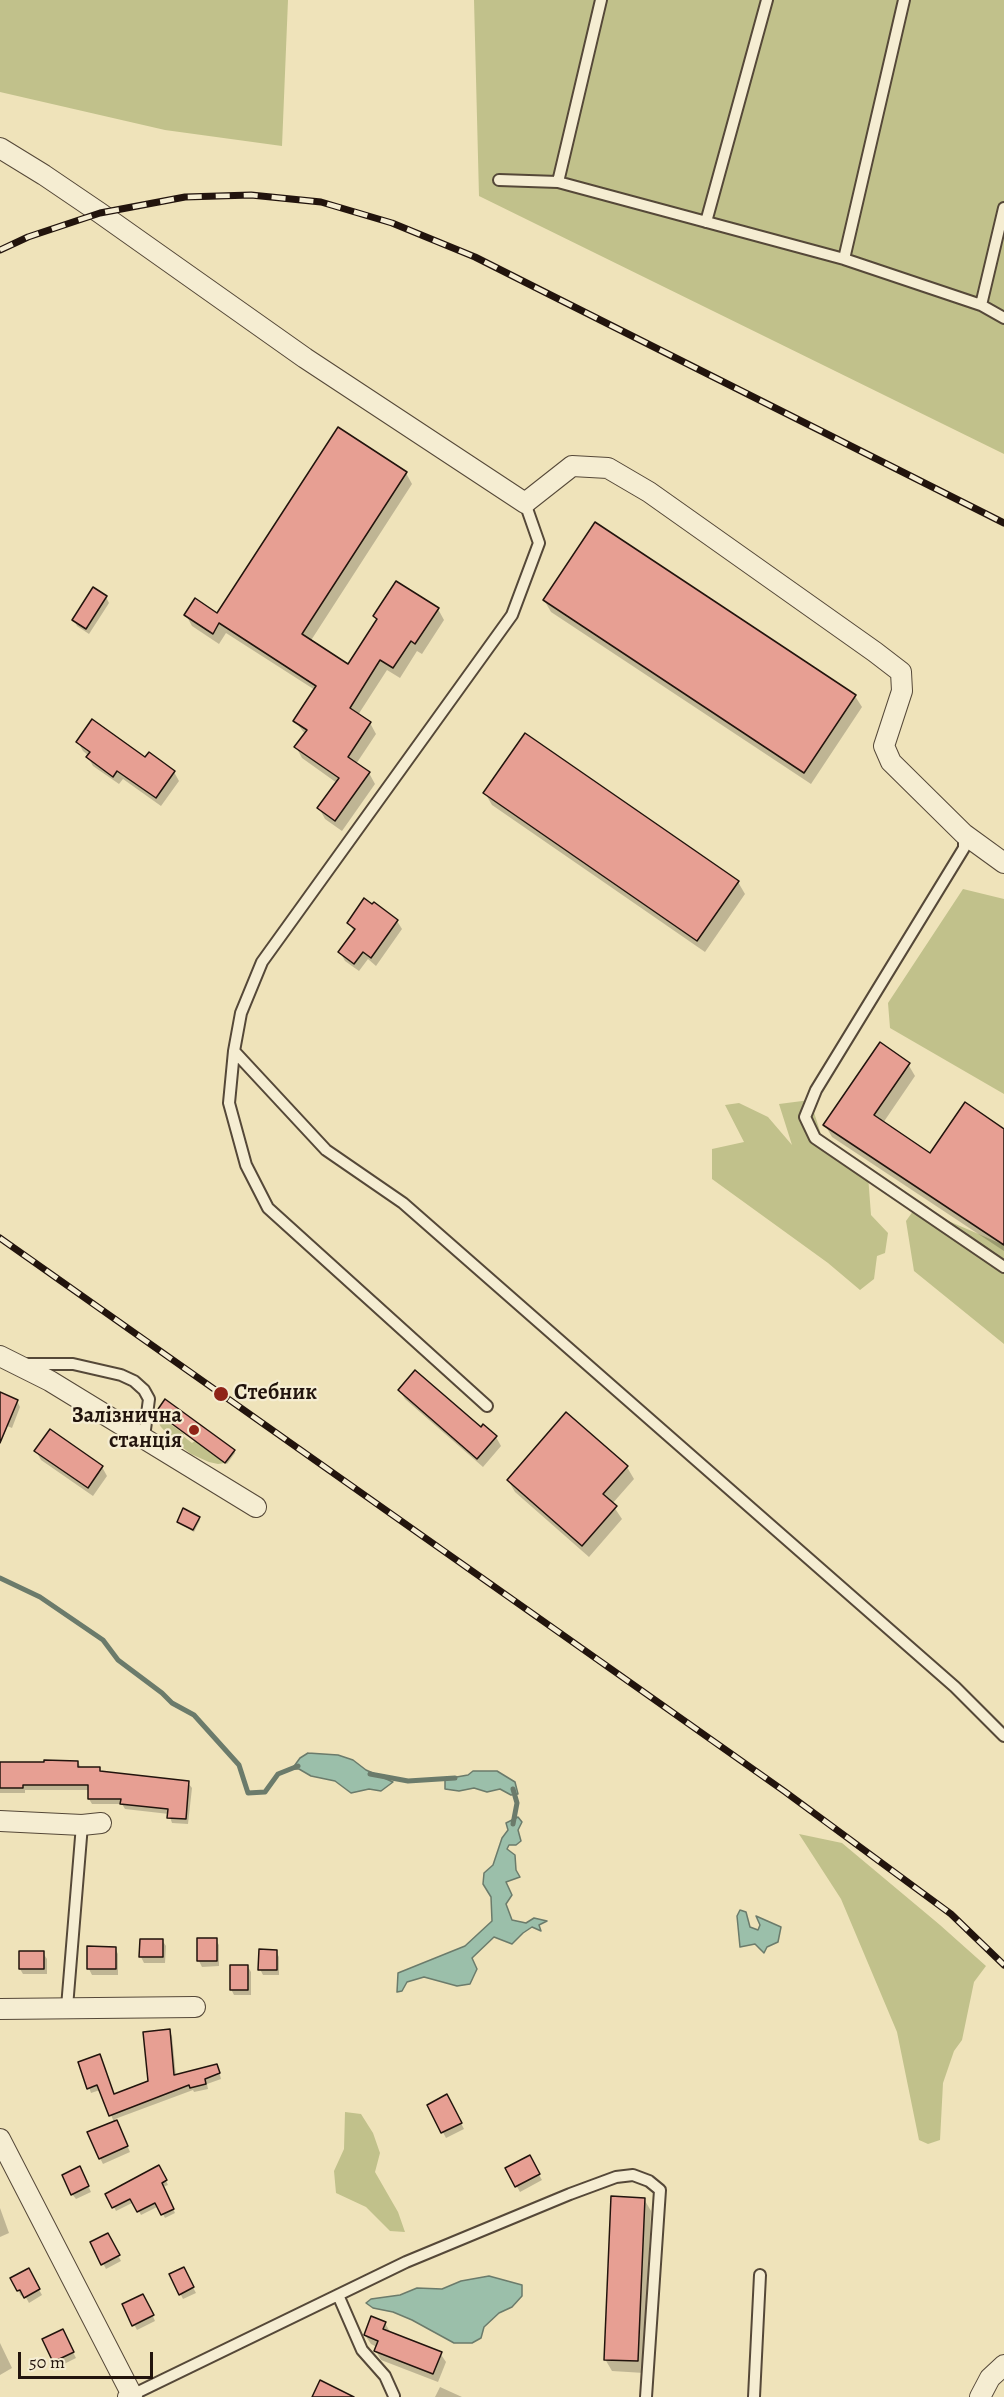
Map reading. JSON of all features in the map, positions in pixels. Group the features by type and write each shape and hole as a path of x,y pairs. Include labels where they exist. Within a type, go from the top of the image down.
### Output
{"street":[{"path":"0,148 100,213 305,358 525,503 572,466 608,468 649,492 875,652 901,672 902,691 884,746 891,762 964,834 1004,863"},
{"path":"0,1356 18,1364 144,1437 256,1507"},
{"path":"0,1821 91,1824"},
{"path":"0,2009 195,2007"},
{"path":"0,2139 130,2396"},
{"path":"980,2397 990,2378 1004,2365"}],"lane":[{"path":"558,183 601,0"},
{"path":"706,222 767,0"},
{"path":"844,259 904,0"},
{"path":"499,180 558,183 844,259 981,305 1004,318"},
{"path":"981,305 1004,208"},
{"path":"487,1407 268,1208 246,1165 229,1103 234,1051 241,1013 262,962 512,615 539,543 525,503"},
{"path":"964,834 964,848 816,1090 805,1117 815,1138 1004,1267"},
{"path":"234,1051 326,1150 403,1203 955,1687 1004,1736"},
{"path":"18,1364 74,1364 121,1375 134,1381 144,1390 149,1400 144,1437"},
{"path":"67,2007 91,1824"},
{"path":"130,2396 405,2262 570,2194 616,2177 633,2175 650,2181 660,2190 646,2397"},
{"path":"754,2397 760,2275"},
{"path":"338,2295 362,2350 386,2376 394,2396"}],"shaded area":[{"path":"0,0 288,0 282,146 165,130 0,92"},
{"path":"474,0 1004,0 1004,454 479,196"},
{"path":"963,889 1004,899 1004,1094 890,1028 888,1003"},
{"path":"810,1100 827,1153 868,1175 871,1215 888,1233 885,1253 877,1256 874,1279 860,1290 828,1263 712,1179 712,1149 744,1142 725,1105 739,1103 768,1117 792,1145 779,1104"},
{"path":"916,1207 1004,1245 1004,1344 914,1271 906,1221"},
{"path":"155,1413 184,1434 183,1436 192,1443 195,1441 225,1463 209,1462 191,1454 161,1427"},
{"path":"308,1753 338,1755 353,1760 366,1770 393,1782 381,1791 369,1789 351,1793 335,1781 311,1776 299,1769 292,1769 300,1758"},
{"path":"473,1771 497,1771 515,1782 518,1794 511,1795 500,1789 487,1792 474,1788 459,1791 445,1789 445,1779 468,1775"},
{"path":"518,1817 522,1822 518,1830 521,1841 516,1845 509,1845 507,1849 515,1855 516,1870 520,1877 506,1882 512,1895 506,1904 512,1920 526,1923 534,1918 547,1921 539,1925 541,1931 532,1927 512,1944 494,1937 472,1958 477,1969 470,1984 457,1986 424,1977 407,1982 402,1991 397,1992 398,1973 465,1946 492,1921 491,1897 483,1884 484,1873 493,1865 502,1838 508,1830 506,1823"},
{"path":"799,1834 842,1843 986,1966 974,1982 962,2040 954,2051 943,2083 940,2140 928,2144 919,2140 897,2032 841,1899"},
{"path":"740,1910 746,1912 750,1927 758,1930 760,1925 756,1916 781,1927 778,1942 767,1947 764,1953 755,1944 740,1947 737,1916"},
{"path":"345,2112 361,2114 373,2133 380,2153 375,2172 398,2212 405,2232 390,2231 366,2207 336,2193 334,2171 344,2149"},
{"path":"489,2276 522,2285 522,2296 512,2307 499,2313 484,2327 481,2338 472,2343 454,2343 412,2320 393,2312 373,2308 366,2303 371,2299 400,2295 417,2288 442,2289 461,2281"}],"building":[{"path":"338,427 407,472 302,634 348,664 377,619 373,616 396,581 439,608 415,644 411,641 393,668 380,660 350,708 371,722 348,757 370,772 335,821 317,808 339,778 294,747 307,730 293,721 316,686 219,623 213,634 184,615 195,598 217,613"},
{"path":"595,522 856,695 804,773 543,600"},
{"path":"93,587 107,596 86,629 72,620"},
{"path":"92,719 145,757 149,752 175,771 156,798 117,771 113,777 86,757 90,752 76,742"},
{"path":"525,733 739,881 697,941 483,793"},
{"path":"364,898 372,904 374,902 398,920 371,958 363,952 354,964 338,952 355,929 347,923"},
{"path":"880,1042 910,1063 874,1115 930,1153 965,1102 1004,1129 1004,1245 823,1125"},
{"path":"415,1370 481,1427 483,1424 497,1436 477,1459 398,1390"},
{"path":"0,1392 18,1400 0,1443"},
{"name":"Залізнична станція","path":"165,1399 235,1450 225,1463 156,1412"},
{"path":"566,1412 628,1466 603,1494 617,1506 582,1546 507,1480"},
{"path":"50,1429 103,1466 88,1488 34,1451"},
{"path":"183,1508 200,1517 193,1530 177,1522"},
{"path":"44,1760 78,1761 78,1767 100,1767 100,1771 189,1781 186,1819 167,1818 168,1809 120,1804 121,1799 88,1799 88,1785 23,1785 23,1788 0,1788 0,1762 44,1762"},
{"path":"197,1938 217,1938 217,1961 197,1961"},
{"path":"140,1939 163,1939 163,1957 139,1957"},
{"path":"87,1946 116,1947 116,1969 87,1969"},
{"path":"259,1949 277,1950 277,1970 258,1970"},
{"path":"19,1951 44,1951 44,1969 19,1969"},
{"path":"230,1965 248,1965 248,1990 230,1990"},
{"path":"170,2029 174,2075 217,2064 220,2073 205,2079 206,2084 190,2088 189,2085 109,2116 97,2085 87,2089 78,2062 100,2054 114,2094 148,2081 143,2032"},
{"path":"447,2094 462,2123 441,2133 427,2105"},
{"path":"117,2120 128,2146 99,2159 87,2132"},
{"path":"530,2155 540,2174 515,2187 505,2168"},
{"path":"159,2165 167,2180 162,2183 174,2209 161,2215 155,2203 137,2212 130,2199 112,2208 105,2194"},
{"path":"80,2166 89,2186 71,2195 62,2175"},
{"path":"611,2196 645,2198 638,2361 604,2360"},
{"path":"108,2233 120,2255 101,2265 90,2242"},
{"path":"184,2267 194,2287 179,2295 169,2274"},
{"path":"29,2268 40,2289 24,2298 10,2278"},
{"path":"143,2294 154,2315 132,2326 122,2304"},
{"path":"371,2316 386,2322 383,2329 442,2352 433,2374 374,2351 378,2341 364,2335"},
{"path":"63,2329 74,2352 53,2362 42,2339"},
{"path":"320,2380 354,2397 312,2397"}],"waterway":[{"path":"0,1578 40,1597 103,1640 118,1660 172,1703 194,1715 239,1765 248,1793 265,1792 278,1774 298,1766"},
{"path":"370,1774 408,1781 455,1778"},
{"path":"513,1789 517,1803 513,1824"}],"railway":[{"path":"0,250 28,237 100,213 185,197 251,195 321,202 392,223 475,257 1004,523"},
{"path":"0,1238 784,1791 951,1914 1004,1965"}],"place":[{"name":"Стебник","path":"221,1394"},
{"name":"Залізнична станція","path":"194,1430"}]}
